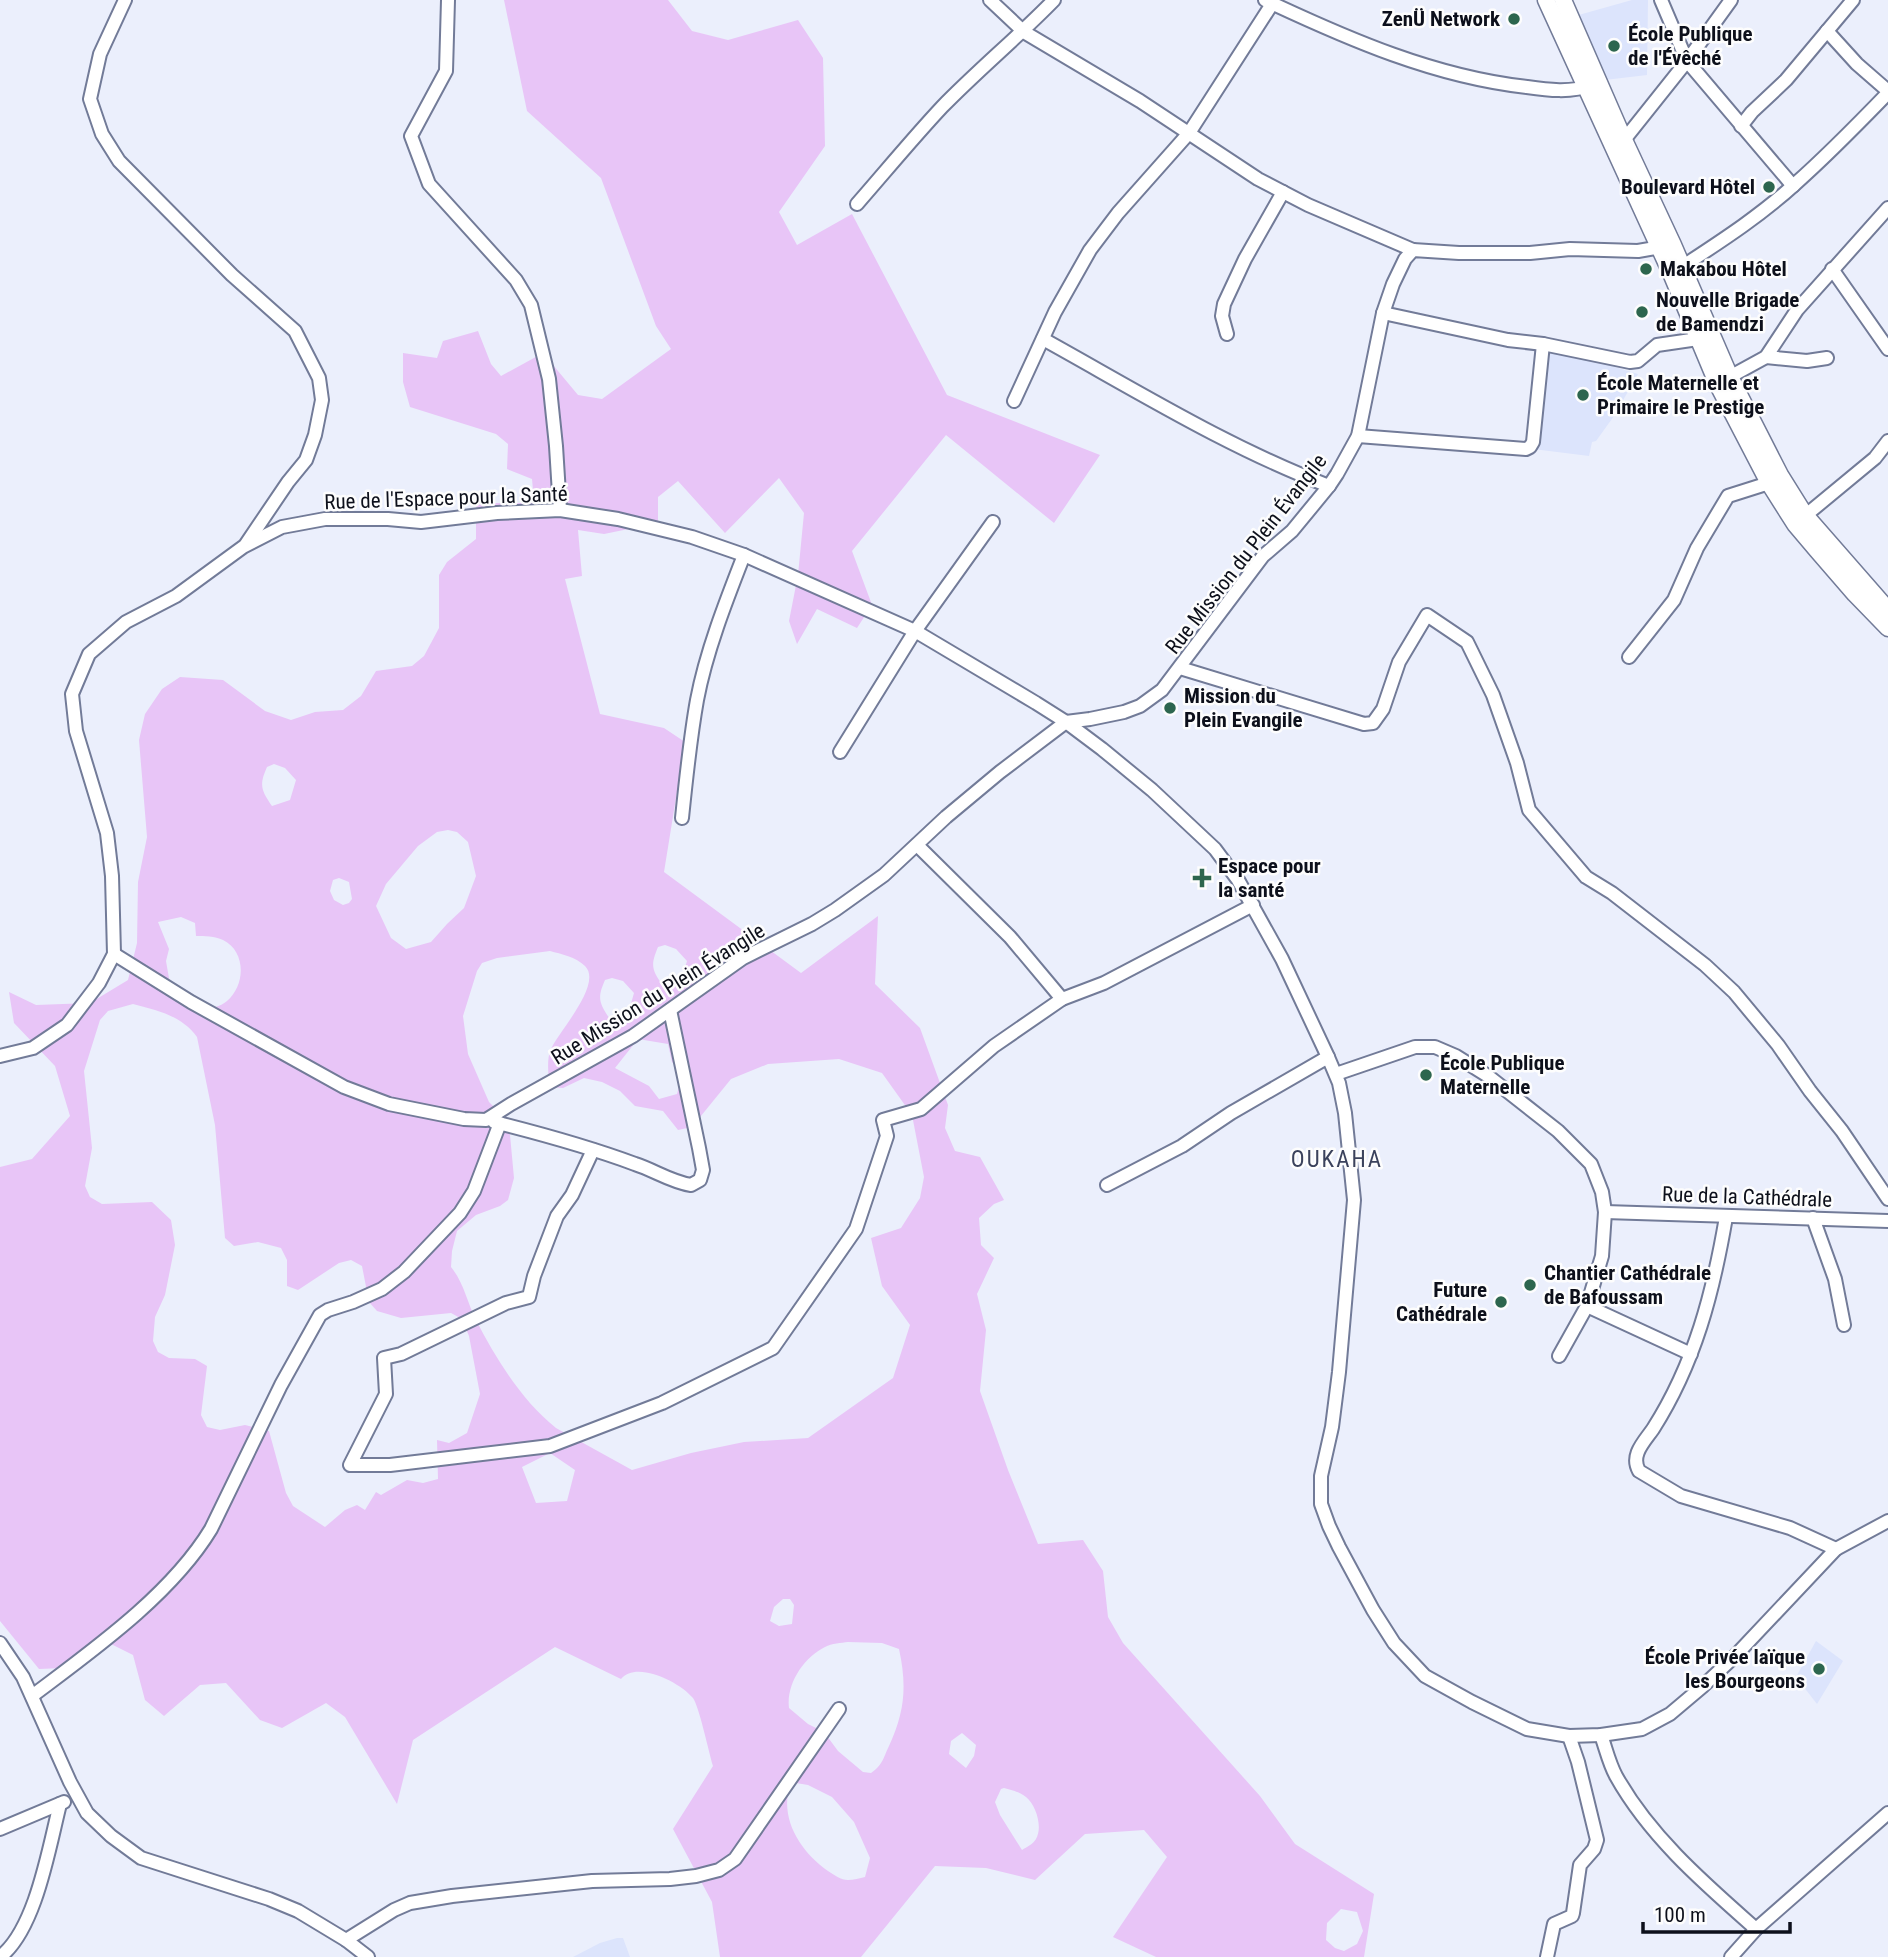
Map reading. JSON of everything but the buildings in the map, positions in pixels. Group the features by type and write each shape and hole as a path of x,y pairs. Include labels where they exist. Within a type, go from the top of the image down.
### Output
{"main road":[{"path":"1546,0 1591,85 1666,246"},
{"path":"1563,0 1591,85 1624,140 1676,270 1769,482 1855,594 1888,628"},
{"path":"1676,270 1698,340 1780,475 1800,520 1888,610"}],"street":[{"path":"125,0 100,54 90,100 102,134 119,161 232,275 295,331 318,378 322,400 306,460 243,547"},
{"path":"448,0 446,71 411,136 429,184 516,280 531,305 549,379 560,510"},
{"path":"990,0 1024,32 1140,100 1229,160 1283,192 1413,250 1459,253 1570,249 1638,251 1666,246"},
{"path":"857,204 942,107 1024,32 1054,0"},
{"path":"1661,0 1687,61 1793,186"},
{"path":"1624,140 1731,0"},
{"path":"1741,126 1786,80 1853,0"},
{"path":"1014,401 1055,312 1090,250 1118,213 1189,133 1268,2 1295,6 1356,40 1419,65 1507,85 1552,90 1591,85"},
{"path":"1676,270 1734,233 1793,186 1844,139 1888,92 1827,32"},
{"path":"1227,334 1222,316 1224,304 1245,258 1283,192"},
{"path":"1724,380 1766,357 1797,310 1888,208"},
{"name":"Rue Mission du Plein Évangile","path":"486,1120 633,1036 743,958 835,910 884,876 946,817 1066,722 1124,712 1140,706 1162,690 1263,556 1292,531 1329,486 1358,436 1383,313 1393,284 1405,259 1413,250"},
{"path":"1832,270 1888,349"},
{"path":"1383,313 1508,340 1543,344 1630,362 1638,361 1657,345 1698,340"},
{"path":"1043,339 1193,424 1329,486"},
{"path":"1358,436 1526,449 1533,442 1543,344"},
{"path":"1766,357 1807,361 1827,358"},
{"path":"1800,520 1875,458 1888,442"},
{"path":"1629,657 1674,600 1698,548 1728,496 1769,482"},
{"name":"Rue de l'Espace pour la Santé","path":"0,1056 33,1048 67,1025 99,983 114,954 112,876 107,833 76,731 72,694 89,654 126,622 176,596 243,547 282,527 325,519 421,522 497,513 560,510 618,519 692,537 744,555 915,631 1066,722 1152,790 1215,849 1238,880 1282,959 1336,1074 1345,1112 1354,1200 1339,1372 1332,1427 1321,1476 1320,1493 1325,1515 1357,1581 1394,1643 1425,1676 1527,1729 1569,1736 1642,1729 1671,1714 1736,1655 1836,1549 1888,1521"},
{"path":"841,752 915,631 993,522"},
{"path":"682,818 687,764 698,697 722,610 744,555"},
{"path":"1180,668 1364,724 1373,723 1383,709 1399,662 1427,615 1467,642 1497,706 1517,763 1529,810 1586,877 1612,893 1705,965 1734,992 1778,1045 1842,1131 1888,1199"},
{"path":"917,845 1010,937 1062,999"},
{"path":"593,1150 572,1195 557,1216 534,1276 530,1297 506,1303 401,1353 384,1358 386,1394 350,1465 390,1465 550,1446 662,1402 773,1348 856,1229 887,1136 883,1120 921,1109 994,1046 1062,999 1104,983 1253,905"},
{"path":"114,954 191,1002 344,1087 389,1104 464,1119 486,1120 542,1134 639,1165 681,1184 691,1185 700,1180 703,1170 670,1010"},
{"path":"1336,1074 1415,1047 1435,1046 1488,1076 1558,1131 1591,1164 1602,1192 1605,1212 1602,1256 1587,1306 1559,1356"},
{"path":"1107,1185 1182,1146 1231,1113 1328,1057"},
{"path":"32,1696 104,1641 144,1606 200,1548 281,1385 320,1315 382,1289 404,1272 460,1213 474,1191 500,1123"},
{"name":"Rue de la Cathédrale","path":"1605,1212 1888,1221"},
{"path":"1726,1217 1716,1274 1691,1354 1668,1405 1636,1454 1636,1465 1639,1471 1681,1496 1790,1528 1836,1549"},
{"path":"1813,1218 1835,1279 1844,1325"},
{"path":"1587,1306 1691,1354"},
{"path":"0,1643 23,1676 87,1813 111,1836 141,1858 298,1911 346,1940 368,1957"},
{"path":"346,1940 410,1903 593,1881 670,1879 719,1870 734,1859 839,1709"},
{"path":"1601,1735 1617,1777 1662,1840 1688,1868 1756,1929"},
{"path":"1546,1957 1554,1924 1572,1916 1580,1865 1594,1849 1597,1840 1569,1736"},
{"path":"0,1829 78,1797"},
{"path":"0,1957 20,1933 33,1905 60,1804"},
{"path":"1731,1957 1756,1929 1888,1813"}],"shaded area":[{"path":"504,0 668,0 692,31 728,40 798,20 823,58 825,146 779,212 797,245 852,214 947,395 1100,455 1054,523 946,435 852,551 872,605 857,628 817,609 797,644 789,621 798,575 804,513 779,478 725,533 678,481 658,497 658,523 604,534 578,530 582,576 565,579 600,714 664,728 685,742 664,872 801,973 878,916 875,984 920,1028 948,1105 945,1128 955,1151 980,1157 1004,1200 994,1204 979,1218 981,1245 994,1258 977,1294 986,1330 980,1391 1038,1544 1083,1540 1103,1571 1108,1617 1123,1643 1260,1796 1295,1844 1374,1894 1364,1957 1156,1957 1113,1937 1167,1857 1144,1830 1085,1834 1035,1880 986,1868 935,1866 861,1957 720,1957 712,1902 673,1829 713,1766 693,1698 658,1675 637,1672 621,1679 555,1647 413,1740 397,1804 345,1717 326,1703 282,1728 260,1720 226,1683 200,1685 164,1716 145,1700 133,1655 111,1644 63,1668 39,1669 0,1621 0,1167 32,1159 70,1116 55,1066 14,1023 9,992 36,1005 90,1003 128,980 137,943 138,882 147,837 139,740 145,714 162,689 180,677 223,680 265,711 291,720 315,712 343,710 361,696 376,671 412,666 424,656 439,628 439,575 447,562 476,539 476,503 523,503 533,490 532,479 507,469 508,444 496,434 410,407 403,382 403,353 437,358 443,341 478,331 491,364 501,376 543,353 578,395 602,399 671,349 656,326 601,178 527,111","holes":["274,764 285,768 296,780 290,800 272,806 263,791 263,778 267,767","437,832 457,832 468,842 476,876 464,908 431,942 406,949 391,938 376,906 386,884 418,846","339,878 349,882 352,899 349,903 343,905 334,900 330,891 333,880","181,917 195,923 196,936 210,936 231,945 241,969 238,986 227,1001 202,1009 170,984 166,961 169,949 158,922","665,945 676,949 687,961 681,981 663,986 654,972 658,947","550,951 568,956 585,966 589,974 584,995 549,1053 549,1087 563,1088 584,1078 602,1082 620,1091 635,1106 663,1111 678,1130 692,1127 731,1079 768,1064 839,1059 882,1073 912,1115 924,1177 920,1198 901,1228 871,1238 882,1286 910,1325 893,1378 808,1438 744,1442 691,1453 632,1470 556,1428 544,1417 521,1392 492,1350 451,1267 457,1231 476,1215 508,1200 514,1178 510,1135 497,1110 489,1102 468,1054 463,1016 482,963 497,958","612,978 623,981 634,993 628,1014 610,1019 601,1004 601,991 605,980","133,1004 168,1015 184,1024 197,1037 215,1125 225,1238 234,1246 258,1242 281,1248 287,1260 287,1286 298,1290 339,1263 351,1260 362,1266 369,1302 377,1311 401,1318 451,1313 462,1319 469,1336 480,1394 467,1433 449,1443 437,1440 438,1479 423,1483 407,1480 381,1495 376,1492 365,1510 357,1505 345,1510 325,1527 293,1506 286,1493 269,1431 245,1425 220,1430 207,1427 201,1415 207,1366 195,1359 169,1358 158,1352 153,1341 155,1317 165,1295 175,1245 171,1220 152,1202 102,1204 90,1197 85,1186 92,1148 84,1071 100,1020 108,1011","638,1039 668,1044 672,1062 677,1067 680,1083 677,1094 659,1099 649,1086 615,1068","550,1453 575,1470 567,1501 536,1503 522,1467","783,1599 790,1599 794,1605 792,1624 779,1626 770,1621 774,1607","839,1643 882,1643 899,1649 904,1687 901,1710 884,1758 871,1773 863,1772 838,1751 824,1732 808,1724 789,1708 790,1690 804,1664 817,1652","962,1733 976,1745 974,1756 966,1768 949,1754 951,1741","796,1783 808,1785 832,1797 854,1822 870,1858 865,1877 843,1879 818,1863 795,1834 788,1810 790,1785","1001,1789 1013,1790 1026,1797 1037,1816 1039,1828 1036,1839 1022,1850 995,1802","1341,1909 1357,1912 1363,1931 1357,1944 1344,1951 1335,1948 1326,1940 1327,1923"]},
{"name":"École Publique de l'Évêché","path":"1632,0 1648,0 1647,75 1596,81 1568,18"},
{"name":"École Maternelle et Primaire le Prestige","path":"1559,350 1638,374 1614,416 1596,441 1592,442 1589,456 1533,449 1546,353"},
{"name":"École Privée laïque les Bourgeons","path":"1816,1641 1843,1661 1817,1704 1796,1677"},
{"path":"623,1938 630,1957 573,1957 600,1943"}],"place":[{"name":"ZenÜ Network","path":"1514,19"},
{"name":"École Publique de l'Évêché","path":"1614,46"},
{"name":"Boulevard Hôtel","path":"1769,187"},
{"name":"Makabou Hôtel","path":"1646,269"},
{"name":"Nouvelle Brigade de Bamendzi","path":"1642,312"},
{"name":"École Maternelle et Primaire le Prestige","path":"1583,395"},
{"name":"Mission du Plein Evangile","path":"1170,708"},
{"name":"Espace pour la santé","path":"1202,878"},
{"name":"École Publique Maternelle","path":"1426,1075"},
{"name":"Chantier Cathédrale de Bafoussam","path":"1530,1285"},
{"name":"Future Cathédrale","path":"1501,1302"},
{"name":"École Privée laïque les Bourgeons","path":"1819,1669"}],"district":[{"name":"OUKAHA","path":"1337,1159"}]}
